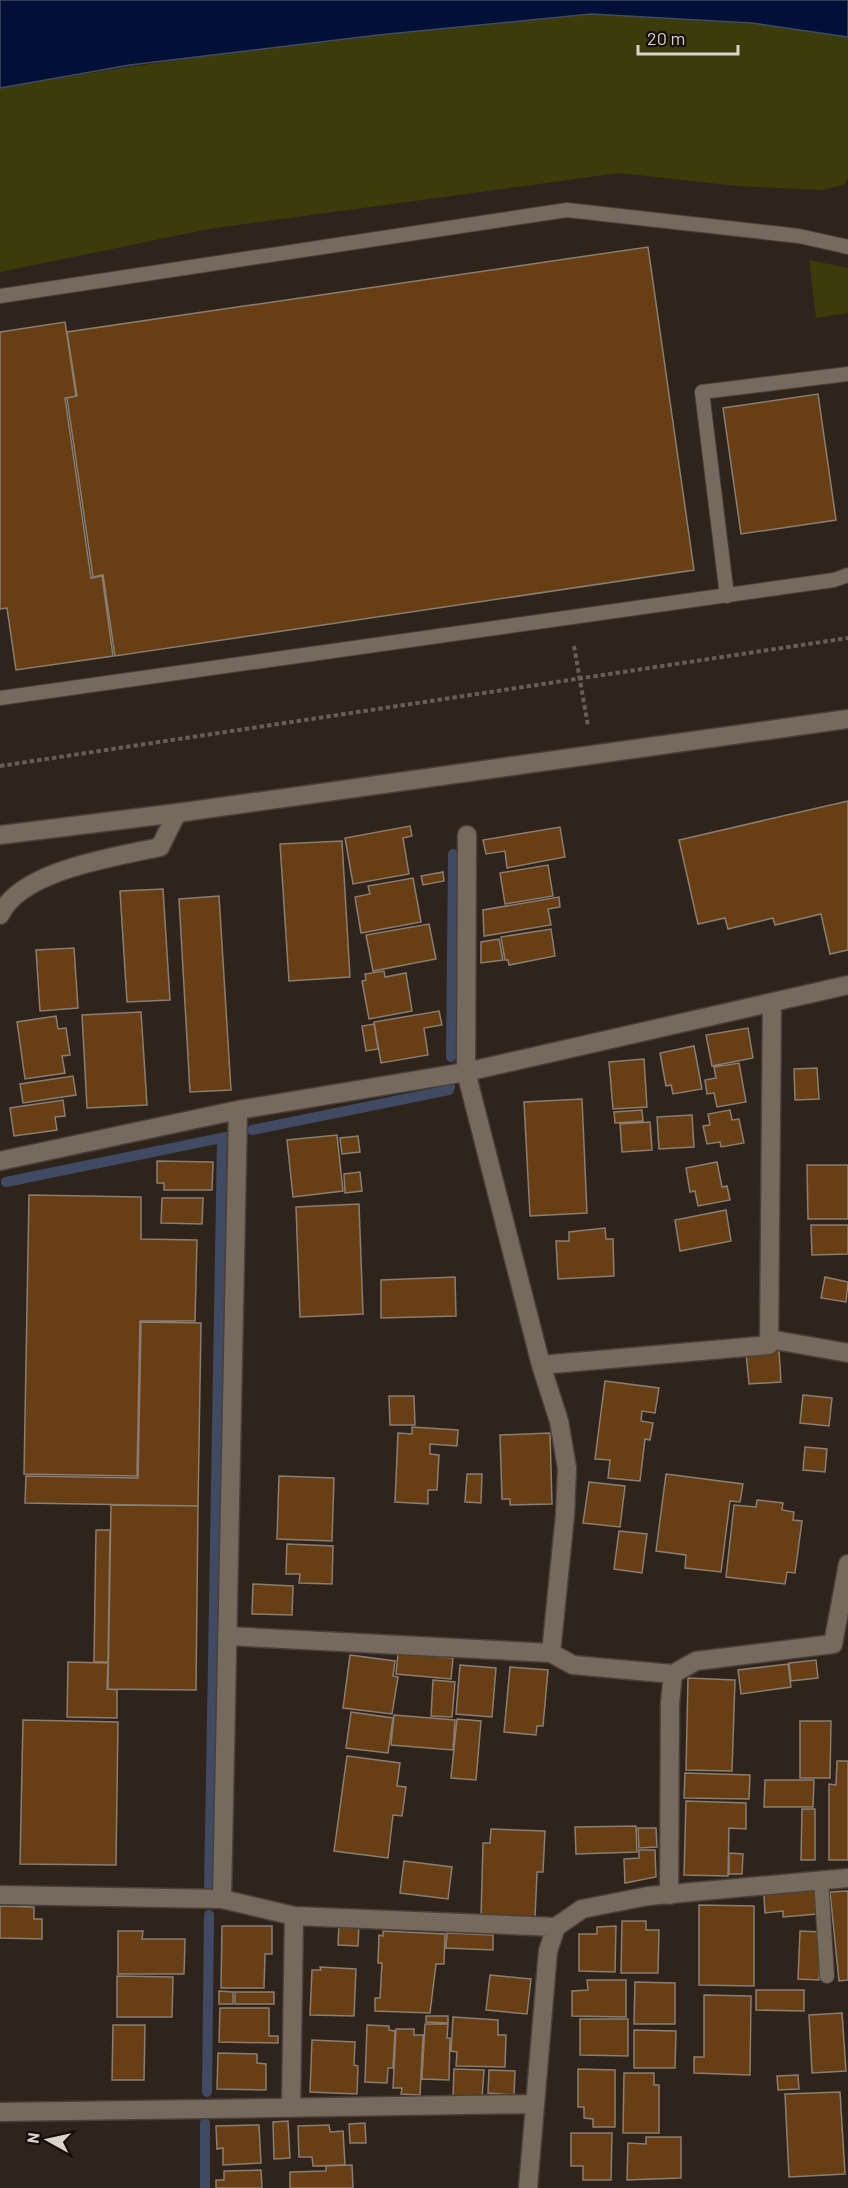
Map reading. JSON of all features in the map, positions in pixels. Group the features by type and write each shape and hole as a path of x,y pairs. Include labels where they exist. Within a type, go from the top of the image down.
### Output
{"street":[{"path":"0,835 177,813 848,719"},
{"path":"0,915 5,905 28,885 94,862 160,847 177,813"},
{"path":"467,835 466,1072 541,1365 559,1421 567,1468 566,1515 551,1653"},
{"path":"0,1161 238,1110 466,1072 848,985"},
{"path":"541,1365 769,1345 772,1002"},
{"path":"222,1899 238,1110"},
{"path":"769,1339 848,1353"},
{"path":"227,1636 551,1653 573,1665 673,1674 696,1661 833,1644 848,1564"},
{"path":"669,1895 670,1703 673,1674"},
{"path":"528,2188 548,1951 556,1927 582,1909 648,1896 848,1878"},
{"path":"0,1895 222,1899 294,1916 556,1927"},
{"path":"291,2108 294,1916"},
{"path":"0,2112 535,2104"}],"lane":[{"path":"0,296 567,210 799,236 848,247"},
{"path":"727,596 702,392 848,374"},
{"path":"0,698 727,596 834,580 848,575"},
{"path":"820,1879 826,1976"}],"path":[{"path":"0,766 848,638"},
{"path":"574,646 588,726"}],"shaded area":[{"path":"591,14 752,23 848,37 848,177 845,184 823,190 737,186 619,173 209,229 0,272 0,88 221,54"},
{"path":"809,260 848,268 848,313 816,318"}],"water":[{"path":"0,0 848,0 848,37 752,23 591,14 378,35 130,65 0,88"}],"building":[{"path":"648,247 694,570 115,656 103,575 93,577 67,398 77,396 67,332"},
{"path":"65,322 76,396 65,398 91,578 102,576 113,656 16,670 7,608 0,609 0,332"},
{"path":"818,394 836,520 741,534 723,408"},
{"path":"848,801 848,950 830,954 821,914 775,925 773,918 728,929 725,918 698,924 679,840"},
{"path":"410,826 412,836 403,838 409,874 353,884 345,838"},
{"path":"560,827 565,857 507,868 505,851 486,854 483,840"},
{"path":"342,841 350,977 289,981 280,844"},
{"path":"548,865 553,896 505,904 500,873"},
{"path":"443,872 444,881 423,885 421,876"},
{"path":"413,878 421,922 361,933 355,897 370,894 368,886"},
{"path":"163,889 170,1000 127,1002 120,891"},
{"path":"219,896 231,1090 190,1092 179,899"},
{"path":"559,897 560,907 548,909 551,925 484,936 483,910"},
{"path":"429,924 436,959 373,971 366,935"},
{"path":"551,929 555,956 509,965 508,960 505,960 501,937"},
{"path":"499,939 503,960 481,963 481,942"},
{"path":"74,948 78,1008 40,1011 36,950"},
{"path":"384,971 385,977 406,973 412,1011 369,1019 362,981 366,980 365,974"},
{"path":"439,1011 442,1025 424,1028 428,1055 381,1063 374,1022"},
{"path":"141,1012 147,1105 87,1108 82,1015"},
{"path":"56,1016 58,1029 66,1028 70,1055 62,1056 65,1073 25,1079 17,1022"},
{"path":"374,1024 378,1049 366,1051 362,1026"},
{"path":"748,1028 753,1058 712,1066 706,1035"},
{"path":"694,1046 702,1089 673,1094 671,1085 666,1086 660,1053"},
{"path":"644,1059 647,1107 613,1109 609,1062"},
{"path":"739,1063 746,1102 717,1107 714,1093 707,1094 705,1080 716,1078 714,1067"},
{"path":"817,1068 819,1099 795,1100 794,1069"},
{"path":"73,1076 76,1095 23,1103 20,1084"},
{"path":"582,1099 587,1213 530,1216 524,1102"},
{"path":"63,1100 65,1116 55,1117 57,1130 14,1136 10,1108"},
{"path":"642,1110 643,1121 615,1123 614,1112"},
{"path":"730,1110 732,1120 739,1119 744,1143 721,1147 720,1142 707,1144 703,1126 710,1125 708,1114"},
{"path":"692,1115 694,1147 659,1149 657,1117"},
{"path":"650,1122 652,1150 622,1152 620,1124"},
{"path":"337,1135 343,1191 293,1197 287,1140"},
{"path":"358,1136 360,1152 342,1154 340,1138"},
{"path":"157,1161 213,1162 212,1190 164,1190 164,1183 157,1183"},
{"path":"717,1162 722,1187 727,1186 730,1200 698,1206 695,1191 690,1192 686,1168"},
{"path":"807,1165 848,1165 848,1219 808,1219"},
{"path":"360,1172 362,1191 345,1193 344,1174"},
{"path":"29,1195 141,1197 141,1239 197,1240 195,1321 140,1321 137,1476 24,1474"},
{"path":"162,1198 203,1198 202,1224 161,1223"},
{"path":"359,1204 363,1314 300,1317 296,1207"},
{"path":"726,1210 731,1241 680,1251 675,1220"},
{"path":"811,1225 848,1225 848,1254 812,1255"},
{"path":"605,1228 606,1239 613,1239 614,1276 558,1279 556,1241 569,1241 569,1232"},
{"path":"455,1277 456,1316 381,1318 381,1280"},
{"path":"825,1277 848,1282 846,1302 821,1298"},
{"path":"141,1322 201,1323 198,1506 25,1503 26,1476 138,1478"},
{"path":"779,1350 781,1382 749,1384 746,1353"},
{"path":"605,1381 659,1388 655,1413 642,1411 641,1421 653,1423 650,1440 645,1439 640,1481 608,1478 610,1460 595,1459"},
{"path":"803,1395 832,1398 829,1426 800,1423"},
{"path":"389,1396 414,1396 415,1425 390,1425"},
{"path":"412,1427 458,1430 457,1446 430,1444 430,1454 439,1455 437,1490 428,1490 428,1504 395,1502 398,1433 412,1434"},
{"path":"550,1433 552,1504 510,1505 510,1499 502,1499 500,1435"},
{"path":"805,1447 827,1449 825,1472 803,1470"},
{"path":"467,1474 482,1474 481,1503 465,1502"},
{"path":"666,1474 743,1484 740,1502 730,1501 721,1572 685,1568 686,1555 656,1551"},
{"path":"279,1476 334,1478 332,1541 277,1539"},
{"path":"589,1482 625,1486 620,1527 583,1523"},
{"path":"757,1500 783,1503 782,1510 794,1512 793,1520 802,1521 795,1573 787,1572 785,1584 726,1577 734,1505 756,1507"},
{"path":"111,1505 198,1506 196,1690 108,1689"},
{"path":"96,1530 110,1530 108,1662 94,1662"},
{"path":"619,1531 647,1534 642,1573 614,1569"},
{"path":"287,1544 333,1546 332,1584 299,1583 300,1574 286,1574"},
{"path":"253,1584 293,1586 292,1615 252,1614"},
{"path":"398,1653 453,1658 451,1679 396,1674"},
{"path":"350,1655 395,1661 393,1676 398,1677 392,1714 343,1708"},
{"path":"816,1660 818,1678 791,1681 789,1663"},
{"path":"68,1662 108,1663 107,1689 117,1690 117,1718 67,1717"},
{"path":"788,1664 791,1687 741,1694 738,1670"},
{"path":"460,1665 496,1668 492,1717 456,1714"},
{"path":"510,1667 548,1670 543,1726 537,1726 536,1735 504,1732"},
{"path":"688,1678 735,1680 732,1771 686,1770"},
{"path":"433,1680 455,1682 452,1717 431,1716"},
{"path":"351,1712 393,1718 388,1753 346,1748"},
{"path":"394,1715 455,1720 453,1750 391,1745"},
{"path":"457,1719 481,1721 476,1780 451,1778"},
{"path":"23,1720 118,1722 116,1865 20,1864"},
{"path":"800,1721 831,1721 830,1778 800,1778"},
{"path":"347,1756 400,1763 397,1786 406,1787 402,1816 393,1815 388,1858 334,1851"},
{"path":"837,1761 848,1761 848,1860 829,1860 829,1784 836,1785"},
{"path":"685,1773 750,1775 749,1799 684,1798"},
{"path":"765,1780 814,1780 813,1807 764,1807"},
{"path":"686,1801 746,1803 746,1829 729,1828 728,1876 684,1875"},
{"path":"802,1809 815,1809 815,1860 801,1860"},
{"path":"636,1826 637,1852 576,1854 575,1827"},
{"path":"638,1828 656,1828 657,1847 639,1848"},
{"path":"491,1829 545,1831 543,1872 537,1872 535,1918 481,1916 483,1843 490,1843"},
{"path":"639,1850 655,1850 656,1877 625,1883 624,1859 639,1858"},
{"path":"729,1853 743,1854 742,1874 729,1874"},
{"path":"404,1861 452,1867 448,1899 400,1893"},
{"path":"816,1890 817,1914 783,1917 783,1911 765,1913 764,1895"},
{"path":"848,1891 848,1980 839,1981 830,1892"},
{"path":"699,1905 754,1906 754,1986 699,1985"},
{"path":"0,1906 34,1907 34,1919 42,1919 42,1939 0,1938"},
{"path":"622,1921 646,1921 646,1930 659,1930 658,1973 621,1973"},
{"path":"339,1924 359,1925 358,1946 338,1945"},
{"path":"222,1926 272,1926 272,1954 265,1954 264,1988 221,1988"},
{"path":"616,1926 615,1972 579,1971 579,1934 597,1934 597,1927"},
{"path":"118,1931 143,1931 142,1939 185,1939 184,1974 118,1974"},
{"path":"383,1931 445,1934 444,1964 436,1964 430,2013 375,2011 375,1998 380,1998 382,1963 378,1963 379,1935 383,1936"},
{"path":"800,1931 821,1932 819,1980 798,1979"},
{"path":"447,1933 493,1935 493,1950 446,1948"},
{"path":"320,1967 356,1969 354,2016 310,2015 312,1970 321,1970"},
{"path":"490,1975 531,1979 527,2014 486,2010"},
{"path":"117,1976 173,1977 172,2017 117,2017"},
{"path":"587,1980 626,1980 626,2017 572,2016 572,1991 588,1990"},
{"path":"635,1982 675,1983 675,2024 634,2024"},
{"path":"756,1990 804,1990 804,2011 756,2010"},
{"path":"219,1991 233,1992 233,2004 219,2004"},
{"path":"235,1992 274,1992 274,2004 235,2004"},
{"path":"704,1995 751,1996 750,2075 694,2073 694,2057 704,2057"},
{"path":"220,2008 269,2008 269,2036 278,2036 278,2043 219,2042"},
{"path":"842,2013 846,2071 812,2073 809,2015"},
{"path":"426,2016 448,2016 448,2023 426,2022"},
{"path":"453,2017 498,2020 498,2035 506,2035 505,2067 456,2066 457,2052 451,2051"},
{"path":"580,2019 628,2019 628,2056 580,2055"},
{"path":"425,2024 448,2024 449,2080 422,2079"},
{"path":"113,2025 145,2025 144,2080 112,2080"},
{"path":"367,2025 389,2026 389,2030 395,2031 393,2068 388,2068 387,2083 365,2082"},
{"path":"396,2029 414,2029 414,2035 423,2035 420,2095 401,2094 402,2088 393,2088"},
{"path":"634,2030 676,2031 675,2068 634,2068"},
{"path":"312,2040 355,2042 354,2065 358,2066 357,2094 310,2092"},
{"path":"218,2053 257,2054 257,2063 266,2064 266,2090 217,2089"},
{"path":"454,2069 484,2070 482,2098 453,2097"},
{"path":"578,2069 615,2070 615,2127 593,2127 593,2119 584,2118 584,2107 578,2107"},
{"path":"489,2070 515,2071 514,2095 488,2093"},
{"path":"624,2073 654,2073 654,2085 659,2085 659,2133 623,2133"},
{"path":"798,2075 799,2089 778,2090 777,2076"},
{"path":"840,2092 845,2174 789,2177 785,2094"},
{"path":"288,2121 290,2158 274,2159 273,2122"},
{"path":"365,2123 366,2143 350,2143 349,2124"},
{"path":"259,2125 261,2163 223,2165 223,2148 217,2149 216,2126"},
{"path":"329,2125 330,2132 343,2131 345,2165 313,2166 312,2157 299,2157 298,2126"},
{"path":"571,2133 612,2133 611,2180 583,2180 583,2166 571,2166"},
{"path":"646,2137 681,2137 681,2178 627,2180 628,2143 646,2144"},
{"path":"352,2165 353,2188 290,2188 290,2172 326,2171 326,2166"},
{"path":"261,2170 262,2188 216,2188 216,2180 224,2180 224,2171"}],"waterway":[{"path":"451,1057 453,854"},
{"path":"252,1130 449,1090 450,1087"},
{"path":"6,1182 226,1137"},
{"path":"209,1891 222,1139"},
{"path":"207,2092 209,1915"},
{"path":"205,2123 205,2188"}]}
